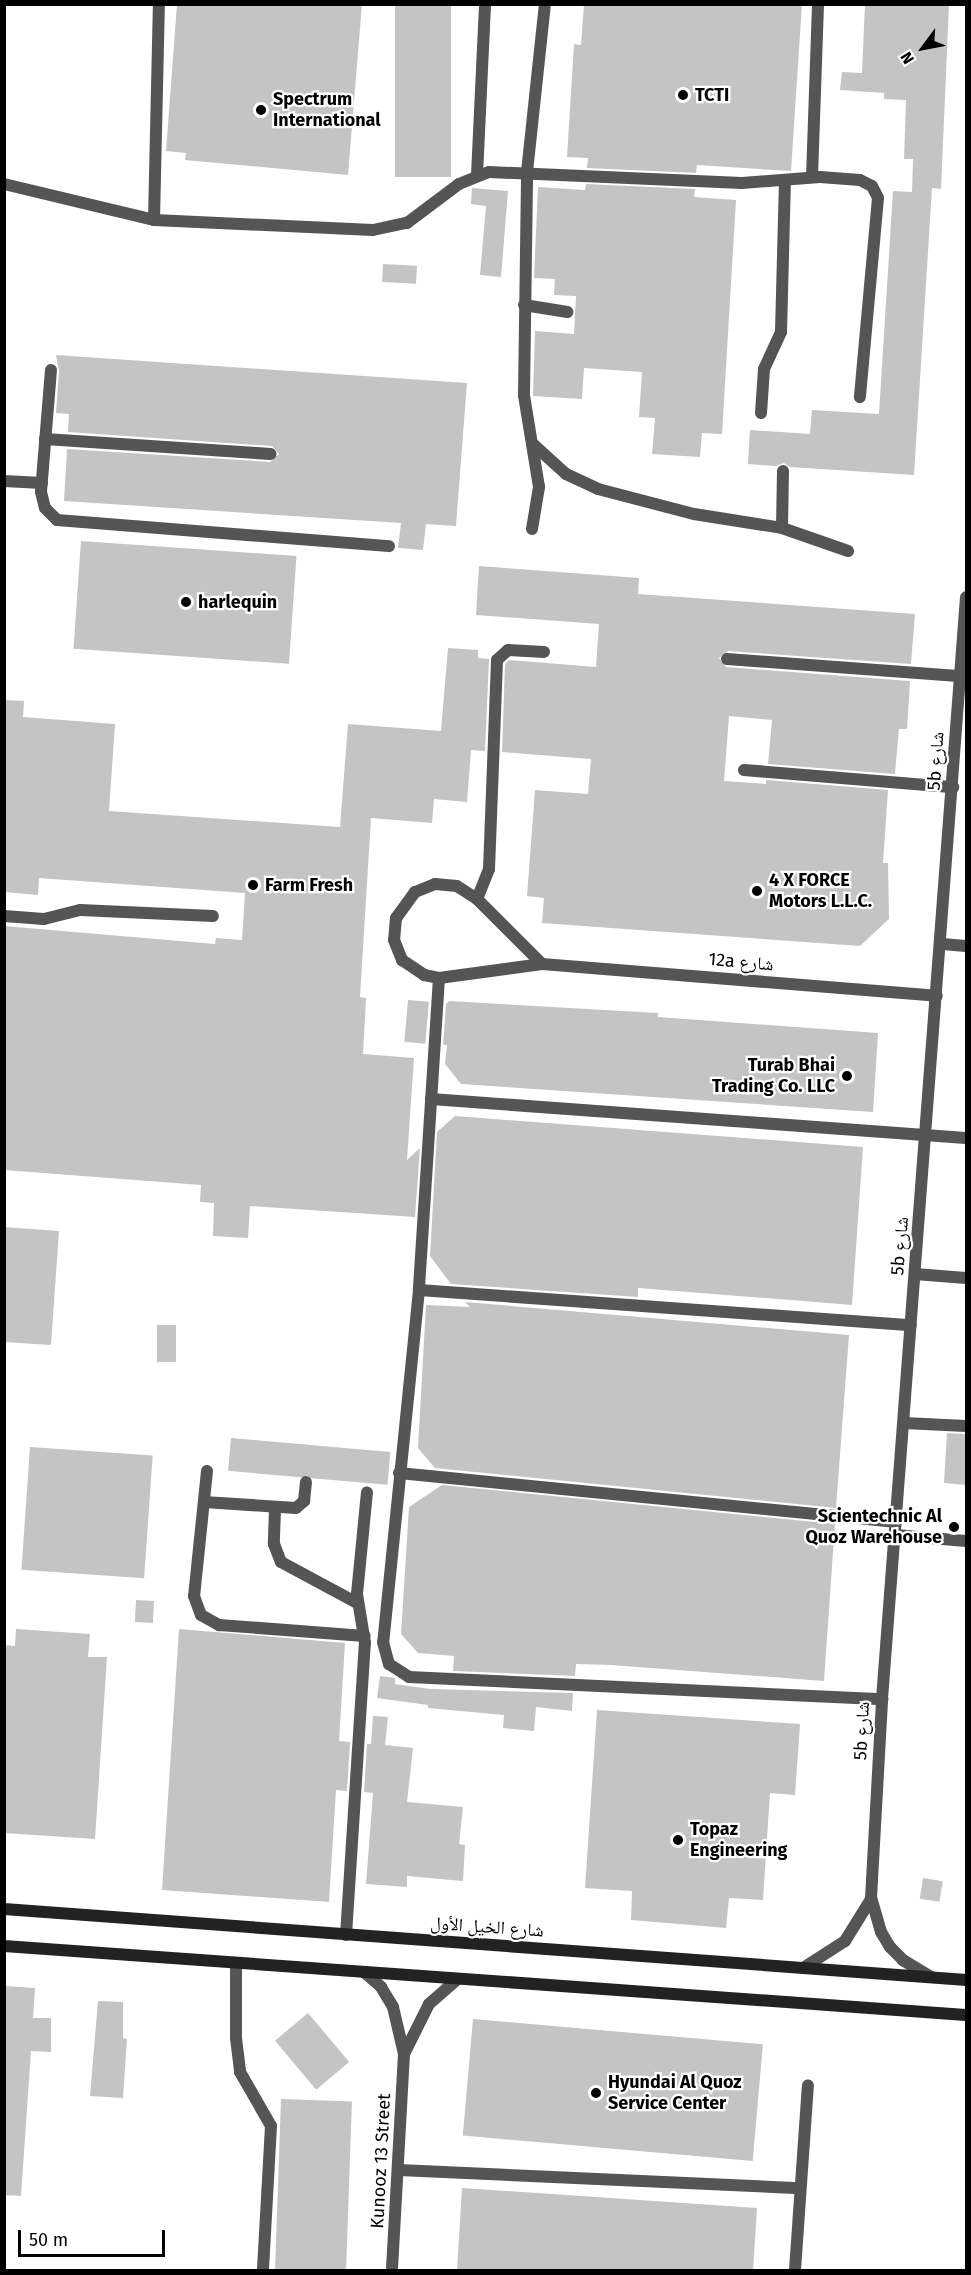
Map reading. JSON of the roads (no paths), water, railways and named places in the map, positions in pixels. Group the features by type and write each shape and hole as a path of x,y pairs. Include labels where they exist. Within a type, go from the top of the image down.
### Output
{"main road":[{"name":"شارع الخيل الأول","path":"4,1909 966,1980"},
{"path":"4,1946 966,2015"}],"street":[{"path":"154,220 159,4"},
{"path":"477,175 485,4"},
{"path":"532,529 538,487 534,445 524,395 527,172 545,4"},
{"path":"812,177 818,4"},
{"path":"4,184 154,220 385,229 407,223 477,175 527,172 742,183 812,177 866,182 878,198 860,397"},
{"path":"761,413 764,369 781,332 785,180"},
{"path":"524,305 567,312"},
{"path":"51,370 42,483 45,508 57,520 389,546"},
{"path":"45,439 271,454"},
{"path":"534,445 566,474 598,489 694,514 782,528 848,551"},
{"path":"782,528 783,471"},
{"path":"4,481 42,483"},
{"name":"5b شارع","path":"933,1978 917,1970 890,1947 874,1915 871,1898 882,1699 942,944 966,597"},
{"path":"477,899 489,869 497,660 508,650 544,652"},
{"path":"727,659 961,676"},
{"path":"744,770 952,787"},
{"path":"542,964 477,899 457,886 435,884 415,892 400,908 394,929 402,960 424,975 439,978 419,1290 383,1650 389,1665 401,1674 882,1699"},
{"path":"4,916 44,919 80,910 213,916"},
{"path":"942,944 966,946"},
{"name":"12a شارع","path":"439,978 542,964 937,996"},
{"path":"431,1099 966,1138"},
{"path":"915,1274 966,1278"},
{"path":"419,1290 911,1325"},
{"path":"904,1423 966,1426"},
{"path":"207,1471 194,1596 197,1610 206,1620 219,1625 365,1636"},
{"path":"399,1473 897,1522"},
{"path":"204,1502 275,1509 301,1505 306,1482"},
{"path":"346,1935 365,1636 357,1603 367,1492"},
{"path":"275,1509 274,1544 281,1562 357,1603"},
{"path":"896,1535 966,1541"},
{"name":"5b شارع","path":"803,1968 845,1941 871,1898"},
{"path":"236,1964 240,2072 271,2126 262,2271"},
{"name":"Kunooz 13 Street","path":"363,1972 381,1987 393,2007 404,2054 392,2271"},
{"name":"Kunooz 13 Street","path":"404,2054 429,2004 458,1979"},
{"path":"795,2271 808,2085"},
{"path":"399,2170 800,2188"}],"place":[{"name":"TCTI","path":"683,95"},
{"name":"Spectrum International","path":"261,110"},
{"name":"harlequin","path":"186,602"},
{"name":"Farm Fresh","path":"253,885"},
{"name":"4 X FORCE Motors L.L.C.","path":"757,891"},
{"name":"Turab Bhai Trading Co. LLC","path":"847,1076"},
{"name":"Scientechnic Al Quoz Warehouse","path":"954,1527"},
{"name":"Topaz Engineering","path":"678,1840"},
{"name":"Hyundai Al Quoz Service Center","path":"596,2093"}]}
